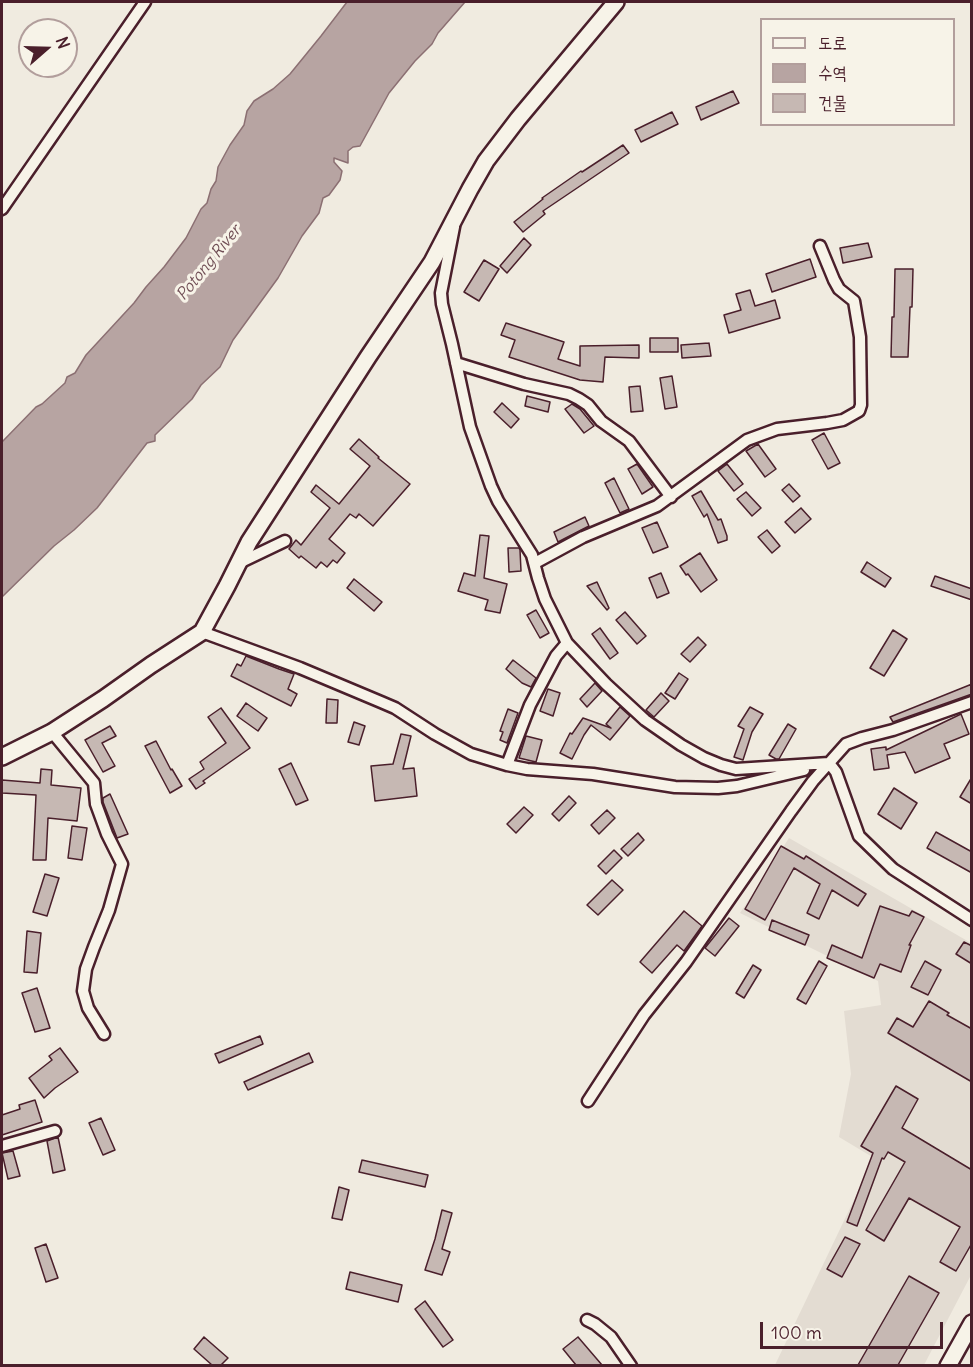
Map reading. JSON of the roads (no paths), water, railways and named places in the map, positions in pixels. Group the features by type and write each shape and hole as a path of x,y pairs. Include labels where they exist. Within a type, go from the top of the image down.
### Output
{"main road":[{"path":"2,757 52,732 201,632 255,532 432,262 486,161 518,119 616,2"},
{"path":"948,1365 972,1323"}],"street":[{"path":"2,209 145,2"},
{"path":"455,218 441,293 470,428 491,486 498,501 526,543 535,563 545,599 567,643 645,720 704,758 736,769 829,763"},
{"path":"535,563 583,537 657,506 747,440 777,429 843,420 859,411 861,405 860,337 854,301 839,289 820,246"},
{"path":"456,363 524,384 569,394 588,405 601,421 635,447 670,497"},
{"path":"238,563 285,541"},
{"path":"201,632 300,668 395,708 471,754 507,765 527,769 593,774 675,787 718,788 770,779 829,763"},
{"path":"507,765 530,705 556,656 567,643"},
{"path":"588,1101 644,1015 686,962 791,811 846,744 972,702"},
{"path":"52,732 94,783 96,804 107,834 122,864 109,910 86,969 83,990 88,1008 104,1034"},
{"path":"829,763 836,772 859,836 893,869 972,920"},
{"path":"2,1146 55,1131"},
{"path":"587,1320 611,1337 631,1365"}],"water":[{"name":"Potong River","path":"347,2 465,2 389,93 360,146 348,151 348,163 334,158 334,162 342,171 340,180 329,195 323,198 319,213 302,236 278,278 233,340 220,367 201,385 192,399 155,435 155,441 147,443 97,508 2,597 2,442 36,407 65,383 67,377 75,373 86,355 164,267 186,238 201,209 207,203 216,181 218,167 244,125 247,111 254,101 273,89 290,74"}]}
